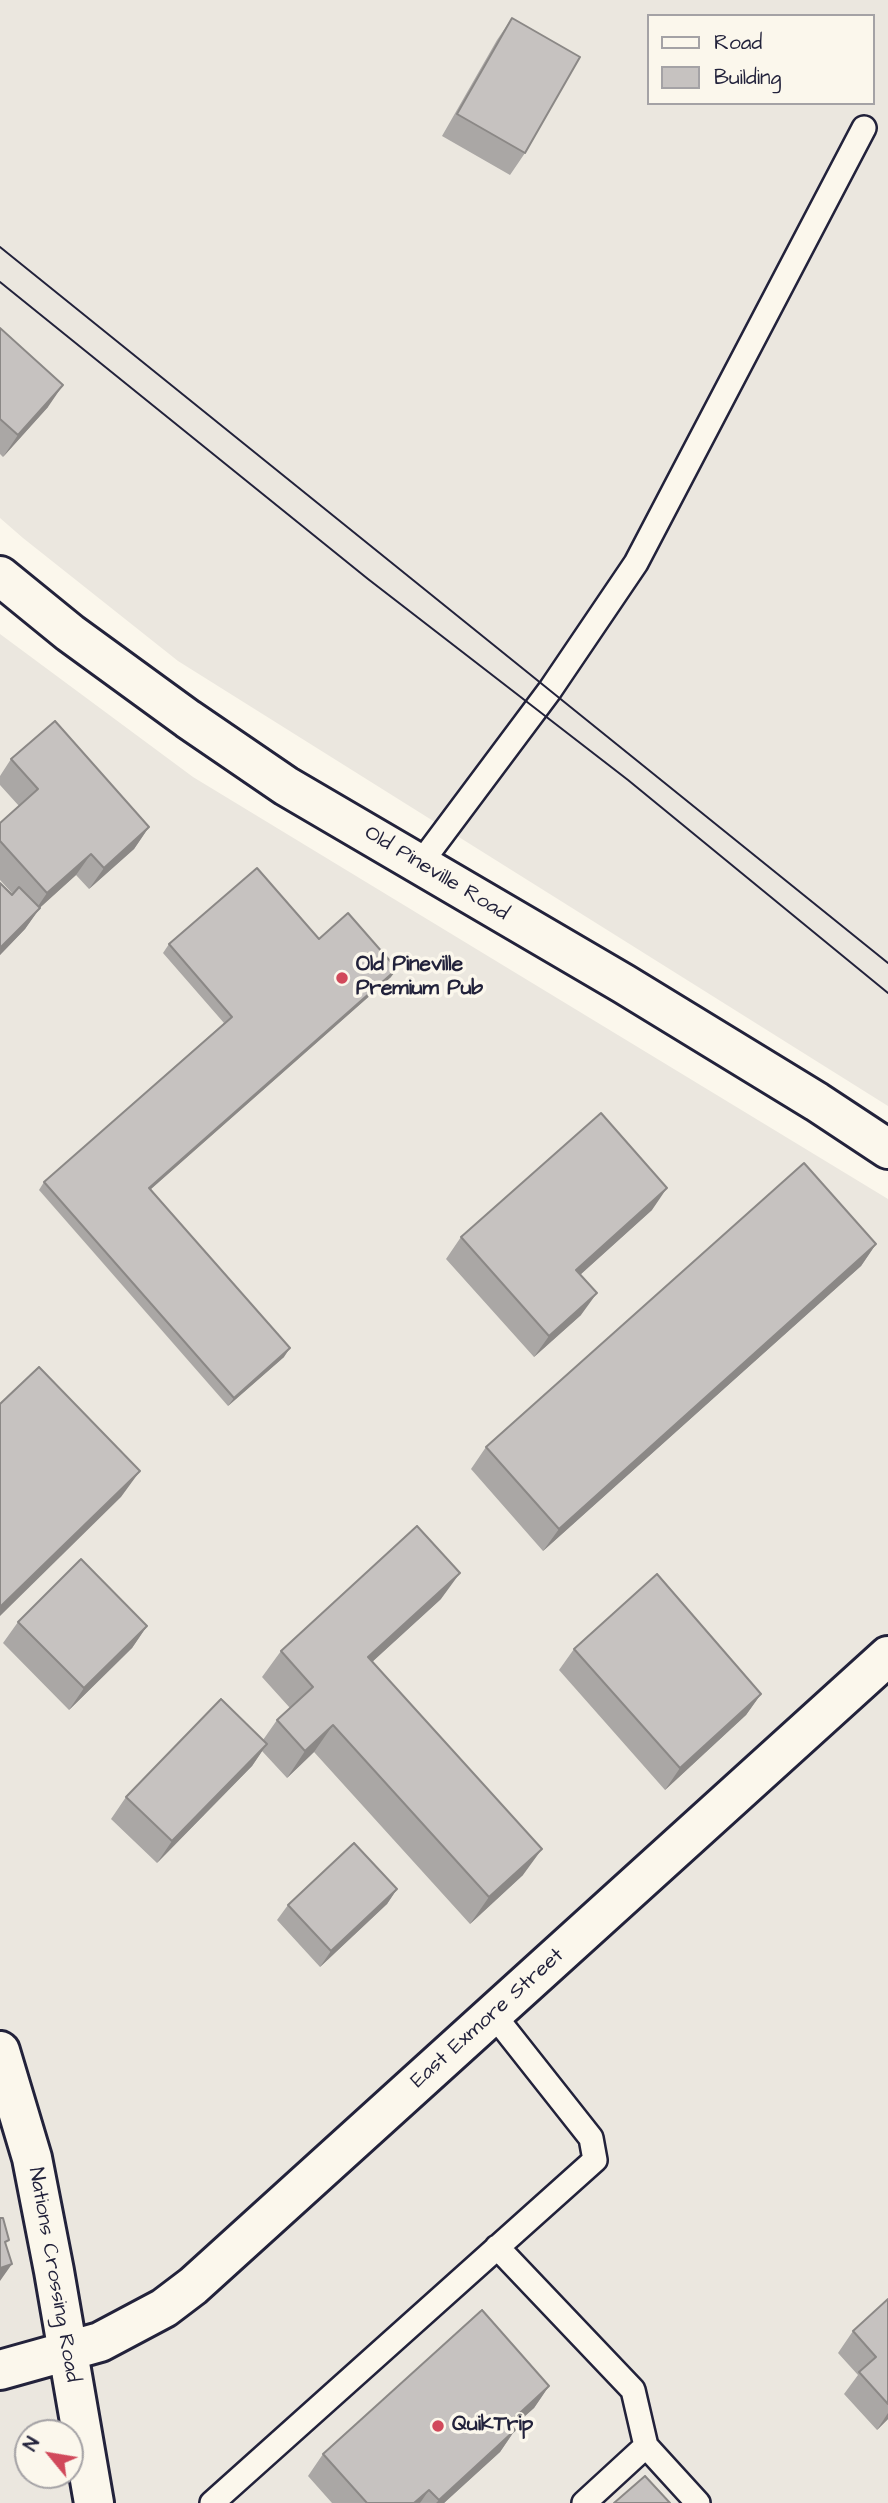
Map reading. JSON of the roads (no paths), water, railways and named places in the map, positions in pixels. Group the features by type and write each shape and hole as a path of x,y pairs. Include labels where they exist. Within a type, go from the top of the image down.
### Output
{"street":[{"name":"Old Pineville Road","path":"0,576 70,633 286,786 624,984 817,1102 888,1149"},
{"name":"East Exmore Street","path":"0,2371 100,2342 164,2308 193,2286 888,1656"},
{"name":"Nations Crossing Road","path":"0,2051 32,2158 94,2503"}],"lane":[{"path":"420,864 550,690 636,563 864,128"},
{"path":"212,2503 595,2160 591,2138 494,2014"},
{"path":"496,2247 633,2390 646,2446 698,2503"},
{"path":"585,2502 646,2446"}],"tram line":[{"path":"0,247 888,963"},
{"path":"0,282 368,579 628,780 888,993"}],"place":[{"name":"Old Pineville Premium Pub","path":"342,978"},
{"name":"QuikTrip","path":"438,2426"}]}
